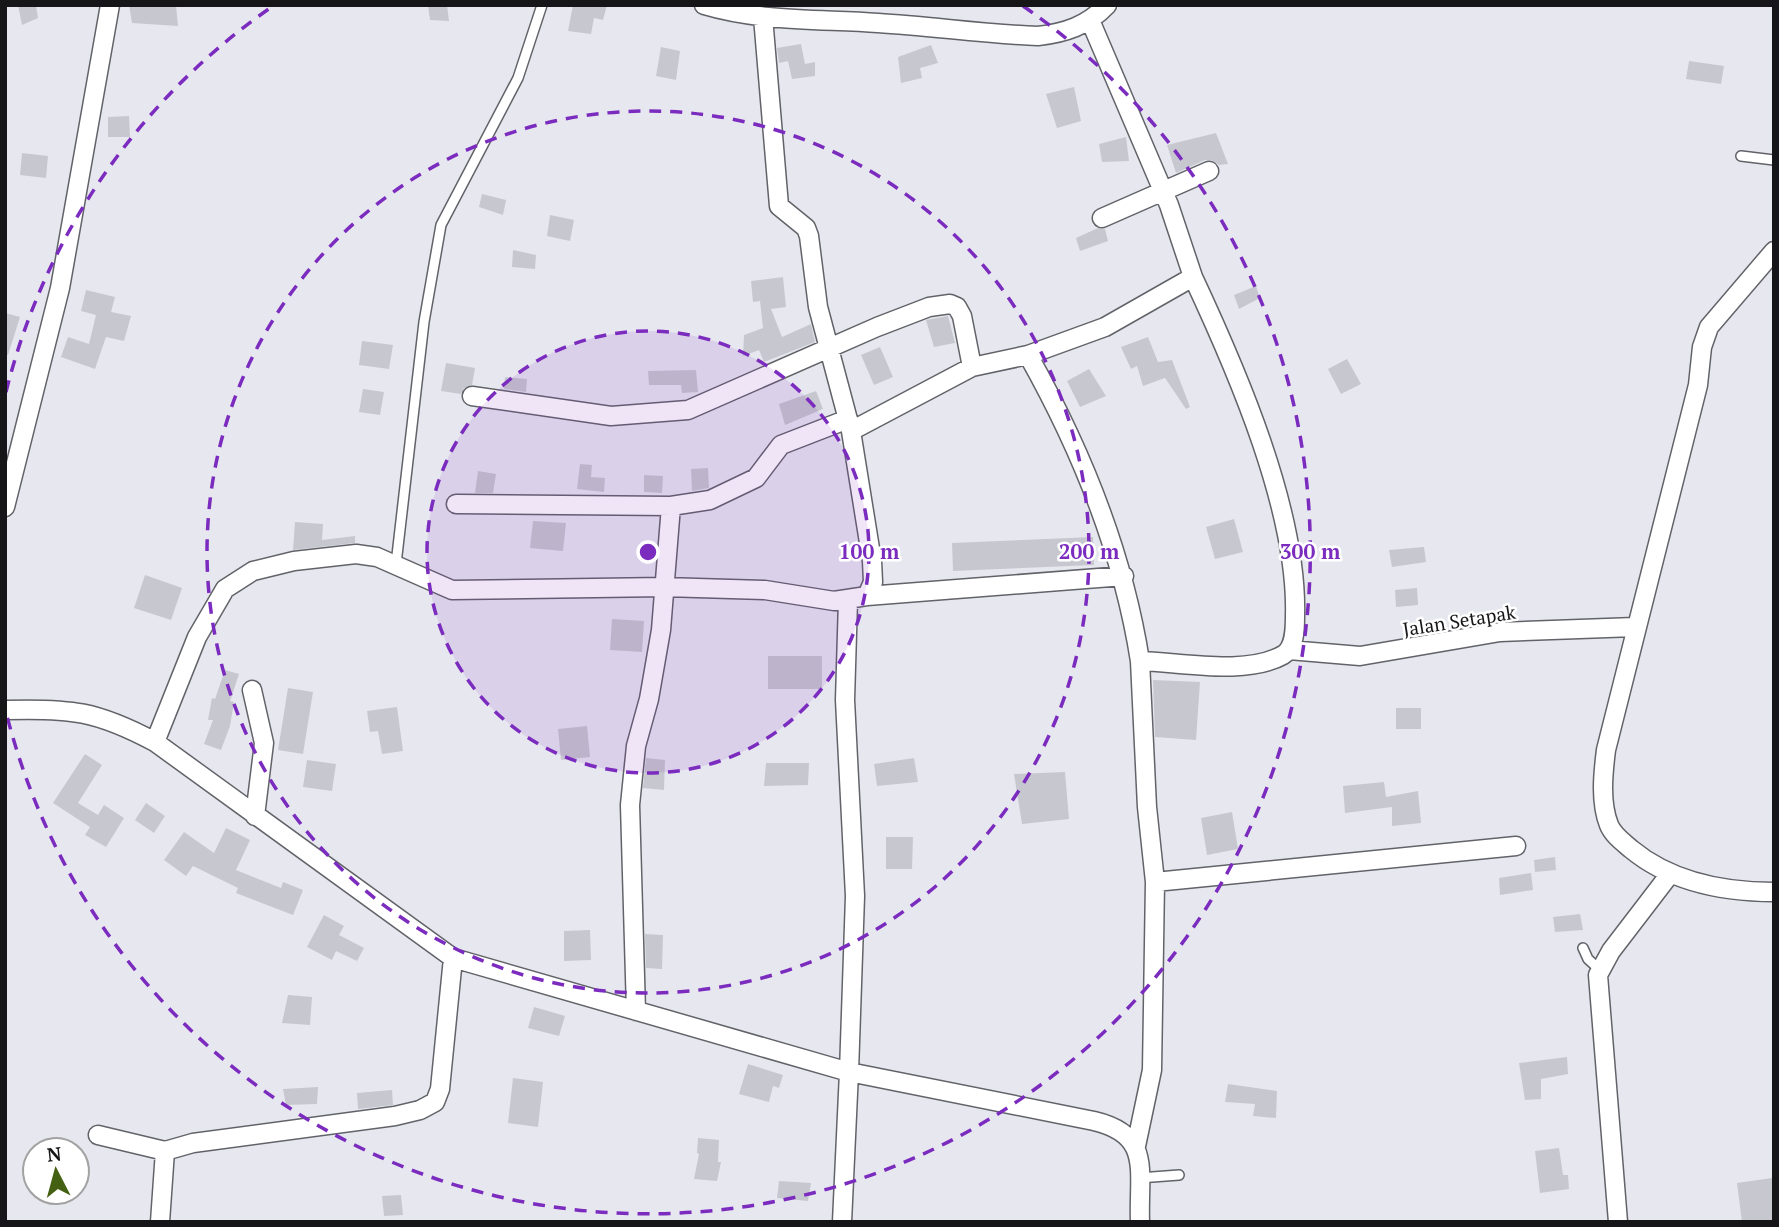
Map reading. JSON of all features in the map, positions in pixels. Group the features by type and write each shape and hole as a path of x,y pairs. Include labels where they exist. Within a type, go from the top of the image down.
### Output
{"street":[{"path":"5,506 60,288 110,5"},
{"path":"704,5 737,10 763,18 879,23 1038,36 1059,34 1090,20 1107,5"},
{"path":"763,18 779,206 806,229 809,236 818,307 849,425 872,561 873,582 867,596"},
{"path":"1090,20 1163,191 1193,276 1226,348 1284,520 1296,584 1294,630 1289,650 1282,656 1257,663 1218,666 1140,662"},
{"path":"1102,218 1209,171"},
{"path":"1772,254 1717,315 1705,336 1698,384 1606,750 1604,806 1610,828 1620,840 1670,874 1711,886 1774,892"},
{"path":"456,504 671,506 710,500 756,478 781,445 849,425 972,367 1028,355 1105,327 1193,276"},
{"path":"472,396 611,416 688,411 929,307 950,304 962,316 972,367"},
{"path":"1028,355 1107,522 1124,576 1140,662 1147,807 1156,882 1152,1070 1136,1146 1140,1222"},
{"path":"636,1011 630,805 636,746 649,699 661,630 671,506"},
{"path":"155,742 197,637 225,589 253,571 294,561 356,554 396,564 452,590 664,587 765,590 848,600 867,596 1124,576"},
{"path":"842,1222 855,896 845,700 848,600"},
{"name":"Jalan Setapak","path":"1289,650 1360,656 1500,632 1635,627"},
{"path":"252,690 264,743 255,816"},
{"path":"5,710 63,708 85,712 116,721 155,742 453,958 849,1072 1094,1121 1121,1129 1141,1128"},
{"path":"1156,882 1516,846"},
{"path":"1618,1222 1597,982 1600,970 1670,874"},
{"path":"97,1135 165,1151 193,1143 395,1116 420,1110 435,1102 440,1089 453,958"},
{"path":"1121,1129 1136,1146"},
{"path":"160,1222 165,1151"}],"lane":[{"path":"396,564 424,321 441,225 518,78 542,5"},
{"path":"1741,156 1774,160"},
{"path":"1583,948 1588,959 1600,970"},
{"path":"1139,1178 1179,1175"}],"building":[{"path":"18,5 36,5 38,18 22,25"},
{"path":"129,5 176,5 178,26 132,23"},
{"path":"428,5 447,5 449,21 430,20"},
{"path":"573,5 607,5 603,20 594,18 591,34 568,31"},
{"path":"801,44 805,64 815,62 815,76 792,79 788,61 779,63 777,48"},
{"path":"931,45 938,63 920,68 922,78 901,83 898,57"},
{"path":"661,47 680,51 676,80 656,76"},
{"path":"1689,61 1724,66 1721,84 1686,79"},
{"path":"1074,87 1081,121 1057,128 1046,94"},
{"path":"129,116 130,137 108,137 108,117"},
{"path":"1216,133 1228,164 1219,165 1205,160 1176,173 1167,145"},
{"path":"1126,137 1129,161 1102,162 1099,144"},
{"path":"22,153 48,156 46,178 20,175"},
{"path":"482,194 506,200 503,215 479,207"},
{"path":"550,215 574,220 570,241 547,236"},
{"path":"1098,228 1105,229 1108,241 1080,251 1076,238"},
{"path":"513,250 536,255 535,269 512,267"},
{"path":"783,277 786,307 771,309 782,337 811,324 815,342 764,362 759,350 743,356 744,335 763,328 760,301 753,302 751,281"},
{"path":"1256,286 1260,298 1239,309 1234,295"},
{"path":"86,290 115,297 111,312 131,316 124,341 106,337 95,369 61,357 68,337 89,344 96,315 81,311"},
{"path":"5,313 20,317 8,355 5,355"},
{"path":"948,316 955,343 934,347 926,320"},
{"path":"1148,337 1158,362 1172,360 1190,407 1186,409 1165,378 1143,386 1137,366 1131,369 1121,347"},
{"path":"362,341 393,345 389,369 359,365"},
{"path":"880,347 893,377 874,385 861,355"},
{"path":"1347,359 1361,384 1341,394 1328,369"},
{"path":"446,363 475,368 472,385 464,388 461,394 441,391"},
{"path":"1089,369 1106,396 1080,407 1067,381"},
{"path":"696,370 698,392 682,393 681,385 649,385 648,371"},
{"path":"505,377 527,379 526,392 504,389"},
{"path":"363,389 384,392 380,415 359,412"},
{"path":"816,391 823,409 785,425 779,404"},
{"path":"580,464 592,465 591,477 605,478 604,492 577,489"},
{"path":"708,468 709,488 692,491 691,469"},
{"path":"478,471 496,474 493,493 475,493"},
{"path":"644,475 663,476 662,493 644,492"},
{"path":"1234,519 1243,552 1215,559 1206,527"},
{"path":"533,521 566,523 563,551 530,548"},
{"path":"295,522 323,524 322,540 355,536 355,543 293,550"},
{"path":"1093,537 1094,565 953,571 952,543"},
{"path":"1424,547 1426,562 1392,567 1389,550"},
{"path":"145,575 182,588 171,620 134,608"},
{"path":"1417,588 1418,605 1396,607 1395,590"},
{"path":"612,619 644,621 642,652 610,650"},
{"path":"768,656 822,656 822,689 768,689"},
{"path":"225,670 239,674 230,701 234,702 230,726 221,750 204,744 213,720 208,720 212,698 215,699"},
{"path":"1153,680 1200,682 1196,740 1155,737"},
{"path":"288,688 313,692 303,754 278,750"},
{"path":"397,707 403,751 382,754 378,731 370,732 367,711"},
{"path":"1396,708 1421,708 1421,729 1396,729"},
{"path":"587,726 590,757 561,760 558,729"},
{"path":"85,754 102,765 78,803 98,815 104,805 124,818 106,847 85,835 90,827 53,803"},
{"path":"646,758 665,760 664,790 643,788"},
{"path":"914,758 918,782 877,786 874,764"},
{"path":"307,760 336,764 332,791 303,787"},
{"path":"766,763 809,763 808,785 764,786"},
{"path":"1065,772 1069,819 1022,824 1014,774"},
{"path":"1384,782 1386,797 1418,791 1421,823 1392,826 1392,807 1345,813 1343,786"},
{"path":"146,803 165,816 154,833 135,820"},
{"path":"1232,812 1238,849 1207,855 1201,818"},
{"path":"226,828 250,840 236,870 281,888 283,882 303,890 293,915 236,893 238,888 193,866 186,876 164,860 184,832 214,853"},
{"path":"886,837 913,837 912,869 886,869"},
{"path":"1555,857 1556,870 1535,872 1534,860"},
{"path":"1531,873 1533,890 1500,895 1499,878"},
{"path":"1580,914 1583,930 1555,932 1553,917"},
{"path":"324,915 344,926 339,935 364,948 357,961 336,951 332,960 307,947"},
{"path":"590,930 591,960 564,961 564,931"},
{"path":"645,934 663,935 662,969 646,968"},
{"path":"288,995 312,997 310,1025 282,1023"},
{"path":"534,1007 565,1016 559,1036 528,1028"},
{"path":"1567,1057 1568,1074 1541,1079 1541,1099 1525,1100 1519,1063"},
{"path":"748,1064 783,1075 779,1088 773,1086 769,1102 739,1094"},
{"path":"513,1078 543,1082 538,1127 508,1123"},
{"path":"1228,1084 1277,1091 1276,1118 1253,1116 1255,1104 1225,1102"},
{"path":"318,1087 317,1104 286,1105 283,1089"},
{"path":"392,1090 393,1105 358,1109 357,1093"},
{"path":"698,1138 719,1140 718,1162 721,1162 717,1181 694,1179 699,1154"},
{"path":"1559,1148 1563,1175 1568,1175 1569,1189 1540,1193 1535,1151"},
{"path":"1772,1178 1774,1220 1742,1222 1737,1183"},
{"path":"779,1181 811,1183 808,1201 777,1198"},
{"path":"401,1195 403,1215 384,1216 382,1196"}]}
